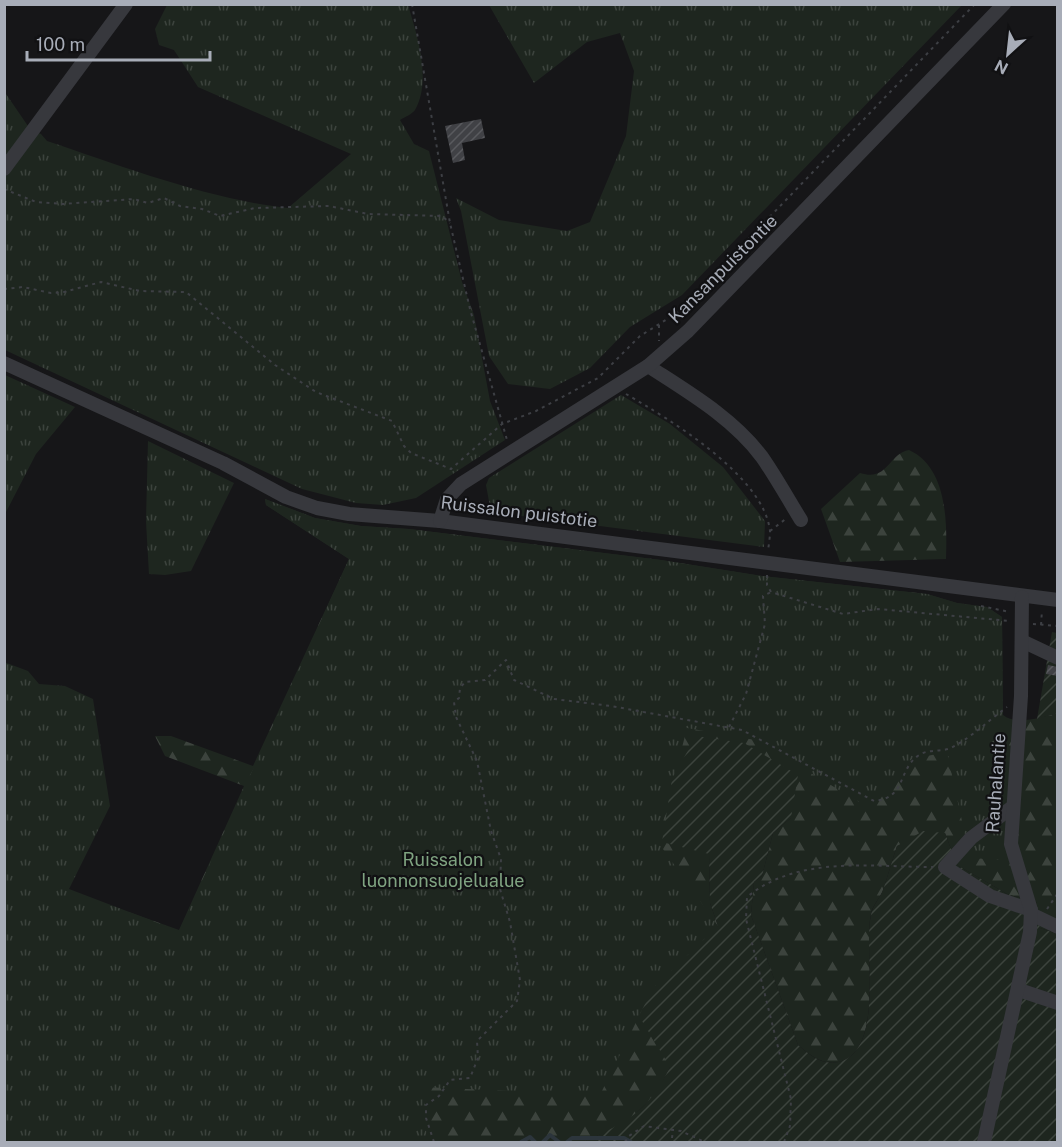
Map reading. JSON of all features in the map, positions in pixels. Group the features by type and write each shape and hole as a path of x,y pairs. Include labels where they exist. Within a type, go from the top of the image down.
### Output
{"street":[{"path":"4,169 126,4"},
{"name":"Kansanpuistontie","path":"441,520 447,499 461,484 648,366 688,331 1004,4"},
{"name":"Ruissalon puistotie","path":"4,363 224,463 286,497 316,508 349,514 441,520 1058,600"},
{"path":"648,366 688,392 738,430 762,457 798,516"},
{"name":"Rauhalantie","path":"984,1143 1035,914 1011,844 1011,808 1021,696 1022,597"},
{"path":"1022,641 1058,658"},
{"path":"1011,808 971,838 945,867 990,896 1035,914 1058,927"},
{"path":"1019,990 1058,1003"}],"path":[{"path":"412,4 450,223 510,452"},
{"path":"4,289 23,287 51,293 64,292 101,282 140,291 186,292 291,376 329,399 392,421 404,446 411,453 451,469 502,424 536,411 598,378 640,336 677,313 975,4"},
{"path":"4,189 36,202 97,204 134,199 148,203 164,198 180,206 202,209 220,216 255,208 328,206 368,214 442,216 450,223"},
{"path":"620,391 669,418 716,454 757,501 770,531 768,550"},
{"path":"770,531 798,516"},
{"path":"766,572 767,585 771,591 843,614 878,609 1023,619"},
{"path":"729,728 746,694 765,624 763,596 771,591"},
{"path":"981,606 1041,625 1058,626"},
{"path":"1041,625 1042,609"},
{"path":"434,1143 426,1118 426,1106 439,1096 450,1080 470,1078 478,1058 477,1041 517,1001 520,980 510,922 500,889 501,859 492,831 477,761 456,717 454,702 459,698 460,688 465,682 485,680 506,660 514,680 554,699 611,706 742,730 874,801 887,800 900,787 907,766 921,754 948,749 974,734 1021,696"},
{"path":"784,1143 790,1126 791,1099 746,919 747,897 762,885 824,866 945,867"},
{"path":"1035,914 1058,892"},
{"path":"625,1143 629,1136 644,1126 673,1130 705,1142 730,1143"},
{"path":"672,1138 673,1130"}],"green space":[{"path":"167,5 408,5 423,72 420,98 415,110 400,120 414,144 429,151 462,282 474,315 490,401 505,440 416,498 383,505 356,503 302,489 5,350 4,91 30,129 41,134 47,141 166,181 259,204 288,208 351,154 198,87 174,50 159,45 155,29"},
{"path":"489,5 962,5 682,295 630,327 590,368 550,389 508,384 489,356 461,211 456,198 499,220 567,231 590,222 626,136 634,71 620,33 587,42 534,83"},
{"path":"5,375 75,407 36,454 5,514"},
{"path":"621,395 670,424 723,467 765,521 764,547 491,512 486,485 489,478"},
{"path":"148,441 234,483 191,571 165,575 149,574 146,521"},
{"path":"909,450 922,458 938,483 945,514 946,559 840,562 821,509 860,473 877,474 896,457"},
{"name":"Ruissalon luonnonsuojelualue","path":"265,499 315,518 361,526 409,529 661,560 762,576 927,594 957,603 987,607 1002,617 1003,715 1022,720 1057,713 1057,934 1040,928 1036,901 1009,895 957,865 945,833 897,846 883,890 871,914 869,929 870,994 864,1036 855,1051 842,1061 830,1063 819,1059 798,1045 751,915 754,882 762,876 773,833 791,818 709,854 710,903 718,926 670,1067 657,1093 626,1123 583,1142 380,1142 119,937 129,912 179,930 244,786 165,756 155,736 171,736 253,766 349,559 266,505"},
{"name":"Ruissalon luonnonsuojelualue","path":"265,499 315,518 361,526 409,529 661,560 762,576 927,594 957,603 987,607 1002,617 1004,860 970,858 947,752 912,759 880,790 861,803 755,740 687,728 658,842 718,926 653,988 600,1095 423,1087 427,1142 5,1142 4,662 28,671 39,684 65,686 93,699 110,806 69,889 179,931 349,559 266,505"},
{"path":"1052,632 1057,633 1057,713 1037,719"},
{"path":"696,736 744,743 798,775 791,818 773,833 762,876 754,882 751,915 798,1045 818,1059 829,1063 842,1061 855,1051 864,1036 870,994 869,930 871,915 883,890 897,846 923,831 945,833 957,865 1009,895 1036,901 1040,928 1057,934 1057,1142 583,1142 635,1114 662,1082 670,1067 639,1016 653,988 718,926 710,903 709,854 662,842 672,779"}],"building":[{"path":"481,119 485,138 462,143 465,160 453,163 445,126"},
{"path":"1048,665 1058,667 1058,676 1046,674"}],"waterway":[{"path":"543,1142 550,1135 559,1142"},
{"path":"521,1142 530,1137 535,1142"},
{"path":"567,1142 572,1138 624,1138 631,1142"}]}
